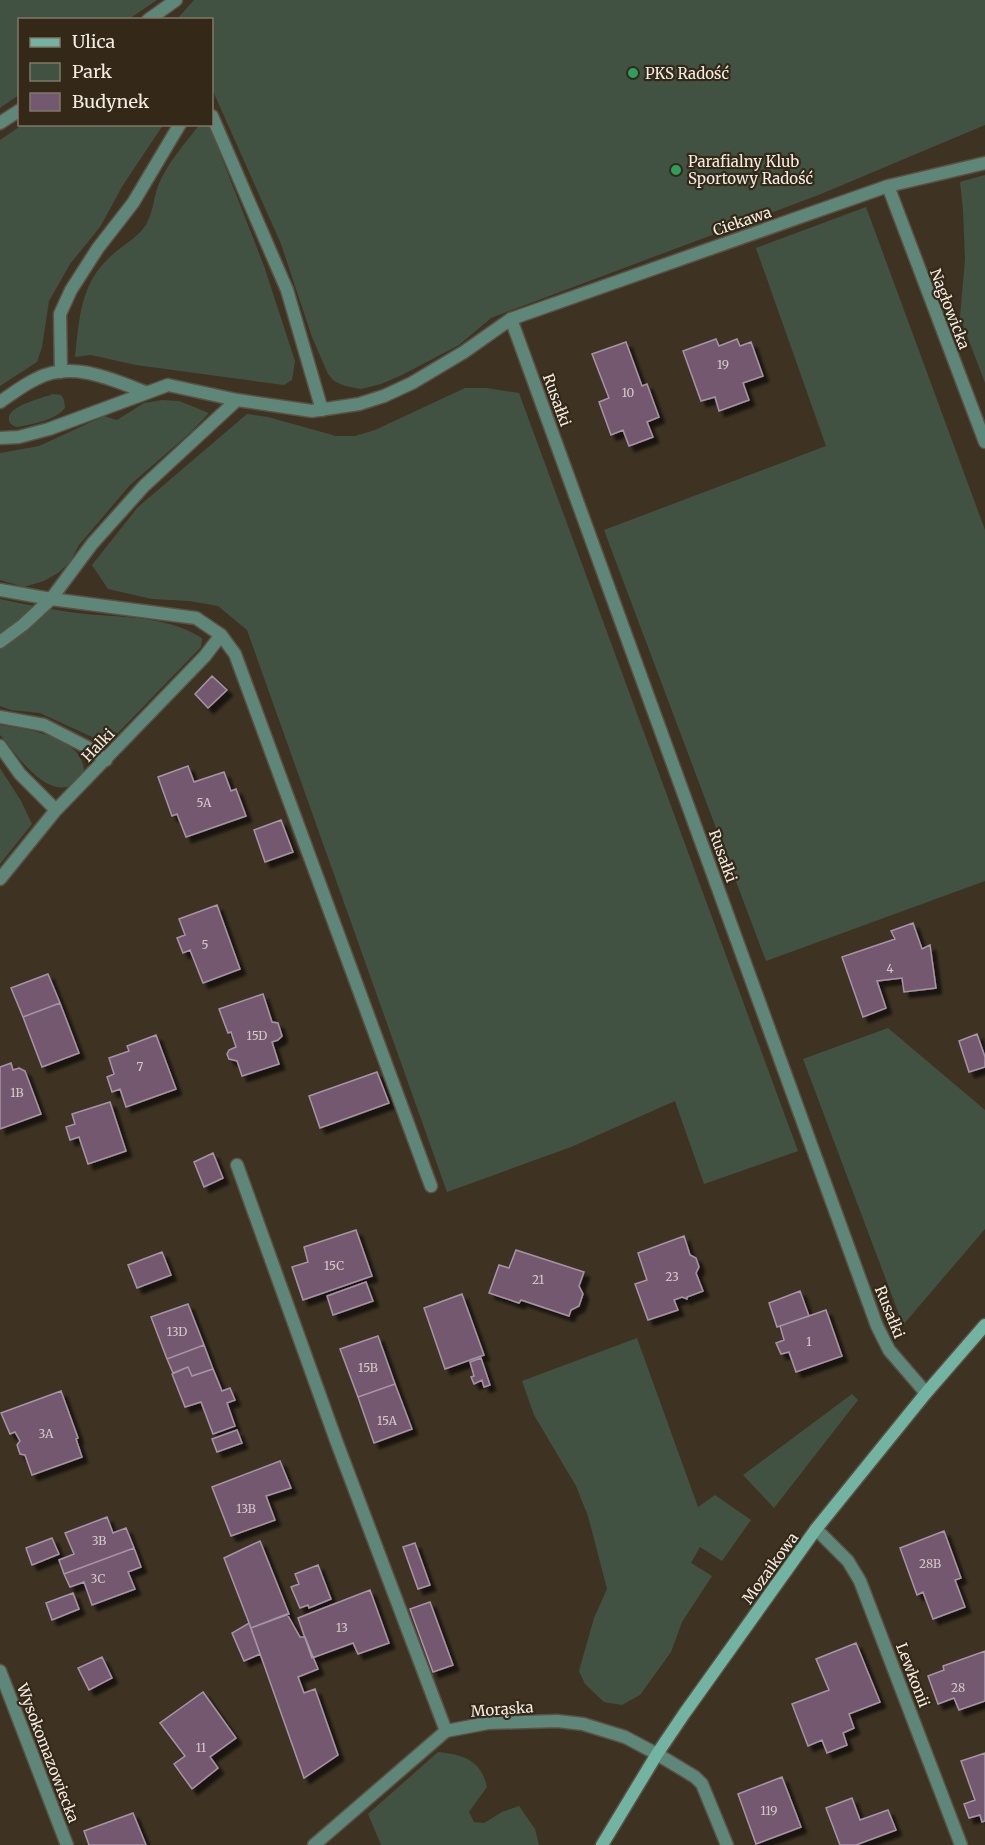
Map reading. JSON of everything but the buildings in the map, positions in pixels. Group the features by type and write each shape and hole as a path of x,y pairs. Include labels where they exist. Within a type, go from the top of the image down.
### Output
{"street":[{"path":"166,14 176,0"},
{"path":"0,123 18,111"},
{"path":"213,118 287,290 322,410"},
{"path":"61,372 60,314 71,290 98,248 133,203 179,126"},
{"name":"Ciekawa","path":"0,438 19,437 49,429 168,385 237,400 312,411 341,408 384,396 412,383 464,352 511,319 888,186 985,163"},
{"name":"Nagłowicka","path":"888,186 985,442"},
{"name":"Rusałki","path":"511,319 877,1326 889,1350 926,1393"},
{"path":"0,402 38,378 61,372 82,371 145,392"},
{"path":"0,642 51,600 92,544 144,486 237,400"},
{"path":"0,590 51,600 196,618 221,635 235,654 431,1186"},
{"name":"Halki","path":"0,879 56,810 205,656 221,635"},
{"path":"0,717 44,724 106,760"},
{"path":"0,746 20,774 56,810"},
{"path":"237,1165 337,1443 446,1731"},
{"name":"Mozaikowa","path":"602,1845 657,1755 816,1529 926,1393 985,1325"},
{"name":"Lewkonii","path":"816,1529 839,1551 860,1581 961,1845"},
{"name":"Wysokomazowiecka","path":"0,1671 67,1845"},
{"name":"Morąska","path":"314,1845 446,1731 488,1722 557,1721 584,1724 625,1737 695,1777 702,1784 727,1845"}],"green space":[{"path":"0,0 157,0 130,18 18,18 18,96 0,108"},
{"name":"Parafialny Klub Sportowy Radość","path":"194,0 985,0 985,125 821,194 491,318 459,345 402,375 361,389 334,381 328,374 312,337 281,244 213,91 213,18 179,17"},
{"path":"21,126 162,126 123,185 100,227 70,264 49,301 42,347 37,362 0,386 0,140"},
{"path":"198,126 208,126 264,266 295,361 292,380 284,385 136,365 91,355 75,357 86,292 99,269 108,259 143,229 149,219 158,186 171,162"},
{"path":"985,175 985,383 960,317 965,259 960,182"},
{"path":"866,207 985,530 985,881 766,961 604,530 826,446 756,248"},
{"path":"465,388 486,388 519,393 798,1151 704,1184 675,1101 571,1147 447,1192 247,630 218,606 189,601 152,599 108,589 92,565 138,507 247,414 268,417 336,436 355,436 375,430"},
{"path":"53,394 61,395 64,400 65,408 61,412 44,421 18,427 10,423 9,417 15,409"},
{"path":"162,400 179,401 209,413 191,432 130,485 79,545 70,562 58,573 44,581 24,587 0,580 0,453 39,446 104,416 117,420 144,403"},
{"path":"0,599 64,611 161,622 202,638 201,647 110,741 105,743 40,713 11,710 0,706"},
{"path":"0,725 39,732 65,743 82,761 84,773 70,786 50,785 30,771 13,752 0,735"},
{"path":"0,768 21,801 32,824 0,864"},
{"path":"888,1028 985,1110 985,1229 903,1325 803,1059"},
{"path":"637,1338 698,1507 715,1495 751,1520 722,1561 700,1547 691,1563 712,1576 682,1622 671,1652 640,1695 622,1705 604,1702 585,1684 579,1671 594,1618 607,1589 588,1516 576,1486 534,1415 522,1381"},
{"path":"852,1394 858,1400 774,1508 743,1475"},
{"path":"438,1752 470,1760 484,1778 487,1787 469,1812 474,1822 484,1823 502,1812 519,1806 535,1829 539,1845 381,1845 368,1814"}],"place":[{"name":"PKS Radość","path":"633,73"},
{"name":"Parafialny Klub Sportowy Radość","path":"676,170"}]}
